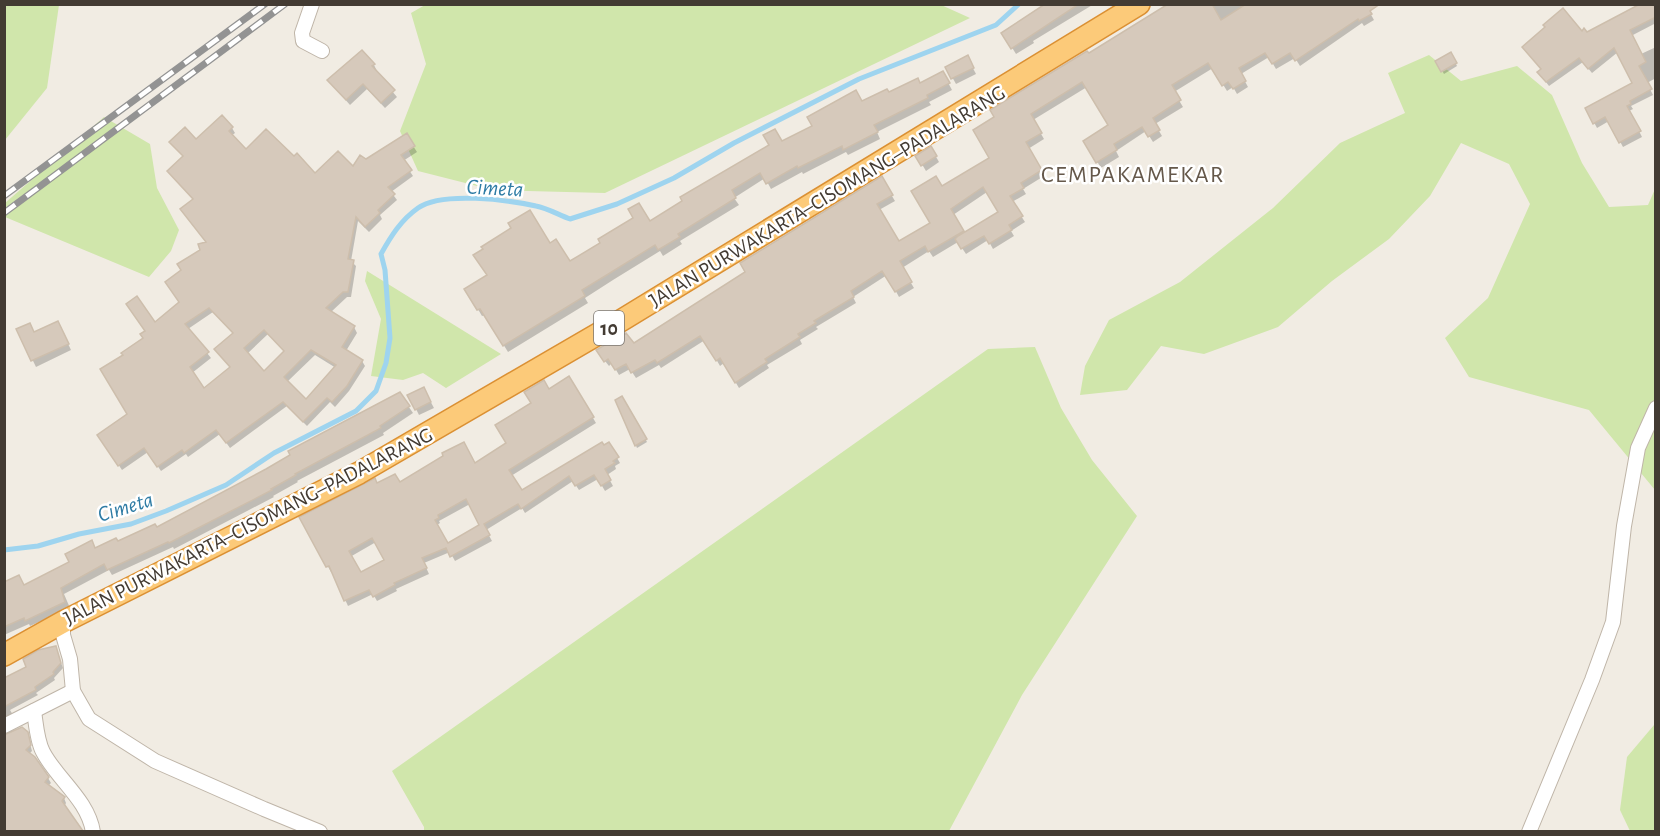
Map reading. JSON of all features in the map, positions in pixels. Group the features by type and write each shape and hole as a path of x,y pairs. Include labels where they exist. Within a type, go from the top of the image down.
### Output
{"highway":[{"name":"JALAN PURWAKARTA–CISOMANG–PADALARANG","path":"4,655 63,622 359,473 642,308 1139,4"}],"street":[{"path":"312,4 302,33 303,41 322,51"},
{"path":"1529,831 1592,680 1613,622 1624,526 1638,448 1656,408"},
{"path":"63,622 63,635 70,659 74,691 89,719 155,760 264,809 320,831"},
{"path":"4,726 74,691"},
{"path":"34,711 44,754 80,802 93,831"}],"green space":[{"path":"5,4 59,5 47,88 5,140"},
{"path":"939,4 970,18 605,193 493,190 418,171 400,131 426,64 411,13 425,5"},
{"path":"1429,55 1461,81 1517,66 1552,95 1582,163 1609,207 1648,205 1655,189 1655,490 1589,410 1469,377 1445,338 1488,298 1530,204 1509,164 1461,143 1430,196 1389,239 1332,281 1278,327 1204,354 1161,346 1127,390 1080,395 1085,366 1109,320 1180,282 1273,208 1340,143 1405,113 1388,73"},
{"path":"104,117 150,144 157,188 179,230 171,251 149,277 5,217 5,203"},
{"path":"367,271 501,354 446,388 423,373 403,380 371,376 381,319 365,281"},
{"path":"1035,347 1061,408 1092,460 1137,516 1022,695 949,831 424,831 424,827 392,771 988,349"},
{"path":"1654,725 1655,831 1630,831 1620,810 1627,757"}],"building":[{"path":"1045,4 1079,4 1011,49 1001,33"},
{"path":"1168,4 1212,4 1221,20 1246,4 1380,4 1370,11 1372,14 1359,21 1358,19 1295,61 1290,53 1272,64 1265,53 1239,68 1246,81 1233,89 1228,82 1222,86 1208,63 1172,85 1181,100 1153,118 1160,130 1148,137 1142,127 1114,144 1117,150 1096,163 1083,141 1108,125 1082,82 1031,114 1042,133 1026,142 1042,170 1021,183 1024,188 1010,196 1023,216 1009,225 1012,230 989,244 984,236 961,249 955,239 958,236 998,212 983,187 951,209 964,231 928,252 925,246 900,261 912,282 895,292 882,271 851,291 854,297 814,321 816,323 798,334 800,337 765,359 767,362 735,383 720,358 716,361 700,336 657,363 655,360 631,373 626,364 615,370 608,359 604,362 596,350 626,333 634,343 745,272 740,263 882,176 893,195 877,204 899,241 930,223 911,191 936,176 942,186 989,158 973,130 994,117 990,110"},
{"path":"1640,4 1653,4 1656,9 1656,17 1630,30 1646,62 1639,66 1652,89 1630,101 1631,104 1627,106 1641,131 1619,143 1605,117 1593,124 1585,108 1632,83 1614,48 1588,69 1579,58 1546,82 1537,72 1541,69 1522,47 1563,8 1582,31 1584,28 1587,32"},
{"path":"362,50 375,64 372,66 395,90 381,103 363,84 346,100 327,80"},
{"path":"1451,52 1457,63 1441,72 1435,61"},
{"path":"968,55 974,68 951,79 945,67"},
{"path":"943,71 950,83 927,95 928,98 874,125 878,132 843,150 842,146 798,168 797,166 766,184 760,173 732,190 736,198 678,234 680,237 658,250 655,245 582,290 585,296 503,346 480,309 477,310 464,289 487,275 473,255 483,249 481,247 511,228 508,223 530,210 550,243 556,239 570,261 600,243 598,239 633,218 628,209 639,203 650,221 682,201 680,197 769,145 763,135 775,129 782,141 812,126 807,117 856,90 862,101 887,89 889,92 918,78 920,83"},
{"path":"222,115 233,127 229,131 246,149 266,129 294,156 297,153 315,173 338,151 353,166 360,155 366,159 407,133 415,146 401,155 412,170 388,187 395,194 378,210 380,213 365,227 356,217 348,259 354,260 348,292 343,292 326,308 355,326 342,347 363,360 347,386 332,402 327,398 303,422 283,402 226,443 216,430 184,453 182,450 157,467 144,448 118,466 97,435 127,414 100,369 123,355 121,353 143,338 140,334 145,331 126,304 137,296 155,322 179,302 165,282 181,270 177,264 200,250 198,244 206,242 180,209 193,199 167,171 183,156 169,142 185,127 196,139","holes":["209,308 233,333 214,349 230,367 204,388 190,367 209,352 185,324","264,330 284,351 264,371 244,348","311,350 336,365 306,399 284,377"]},
{"path":"931,146 937,156 921,166 915,156"},
{"path":"58,321 69,344 31,361 16,329 30,323 34,332"},
{"path":"569,376 594,417 509,470 522,490 602,442 604,445 609,442 619,457 613,461 615,463 605,469 611,480 601,486 594,475 575,486 569,476 521,509 518,504 484,524 490,535 450,557 446,548 422,558 427,568 394,583 395,585 373,597 369,590 344,601 329,566 326,567 299,517 375,478 377,483 395,474 400,482 443,456 442,453 464,442 475,463 506,443 495,425 531,403 524,392 544,380 549,389","holes":["466,499 479,525 448,543 435,520 439,518 438,515","372,538 384,560 361,572 349,551"]},
{"path":"424,387 431,402 415,410 407,395"},
{"path":"400,392 410,406 380,426 381,428 295,474 272,490 169,543 107,570 104,564 61,588 65,602 25,621 24,618 4,627 4,582 19,575 24,585 69,562 65,554 92,540 95,548 116,538 118,541 155,524 157,527 266,469 290,455 288,451"},
{"path":"622,396 647,439 635,446 615,400"},
{"path":"56,646 61,663 53,672 54,674 35,687 36,690 4,707 4,678 26,667 23,659 38,650"},
{"path":"22,727 28,732 31,745 26,750 35,757 49,777 45,782 65,797 62,801 83,831 4,831 4,735"}],"waterway":[{"name":"Cimeta","path":"4,550 38,546 79,534 131,524 166,511 226,485 274,453 356,411 376,391 386,363 390,338 385,270 381,254 397,229 418,208 443,200 476,198 540,207 570,219 617,204 674,178 734,143 859,79 996,25 1019,4"}],"railway":[{"path":"4,196 265,4"},
{"path":"4,213 285,4"}],"district":[{"name":"CEMPAKAMEKAR","path":"1133,174"}]}
